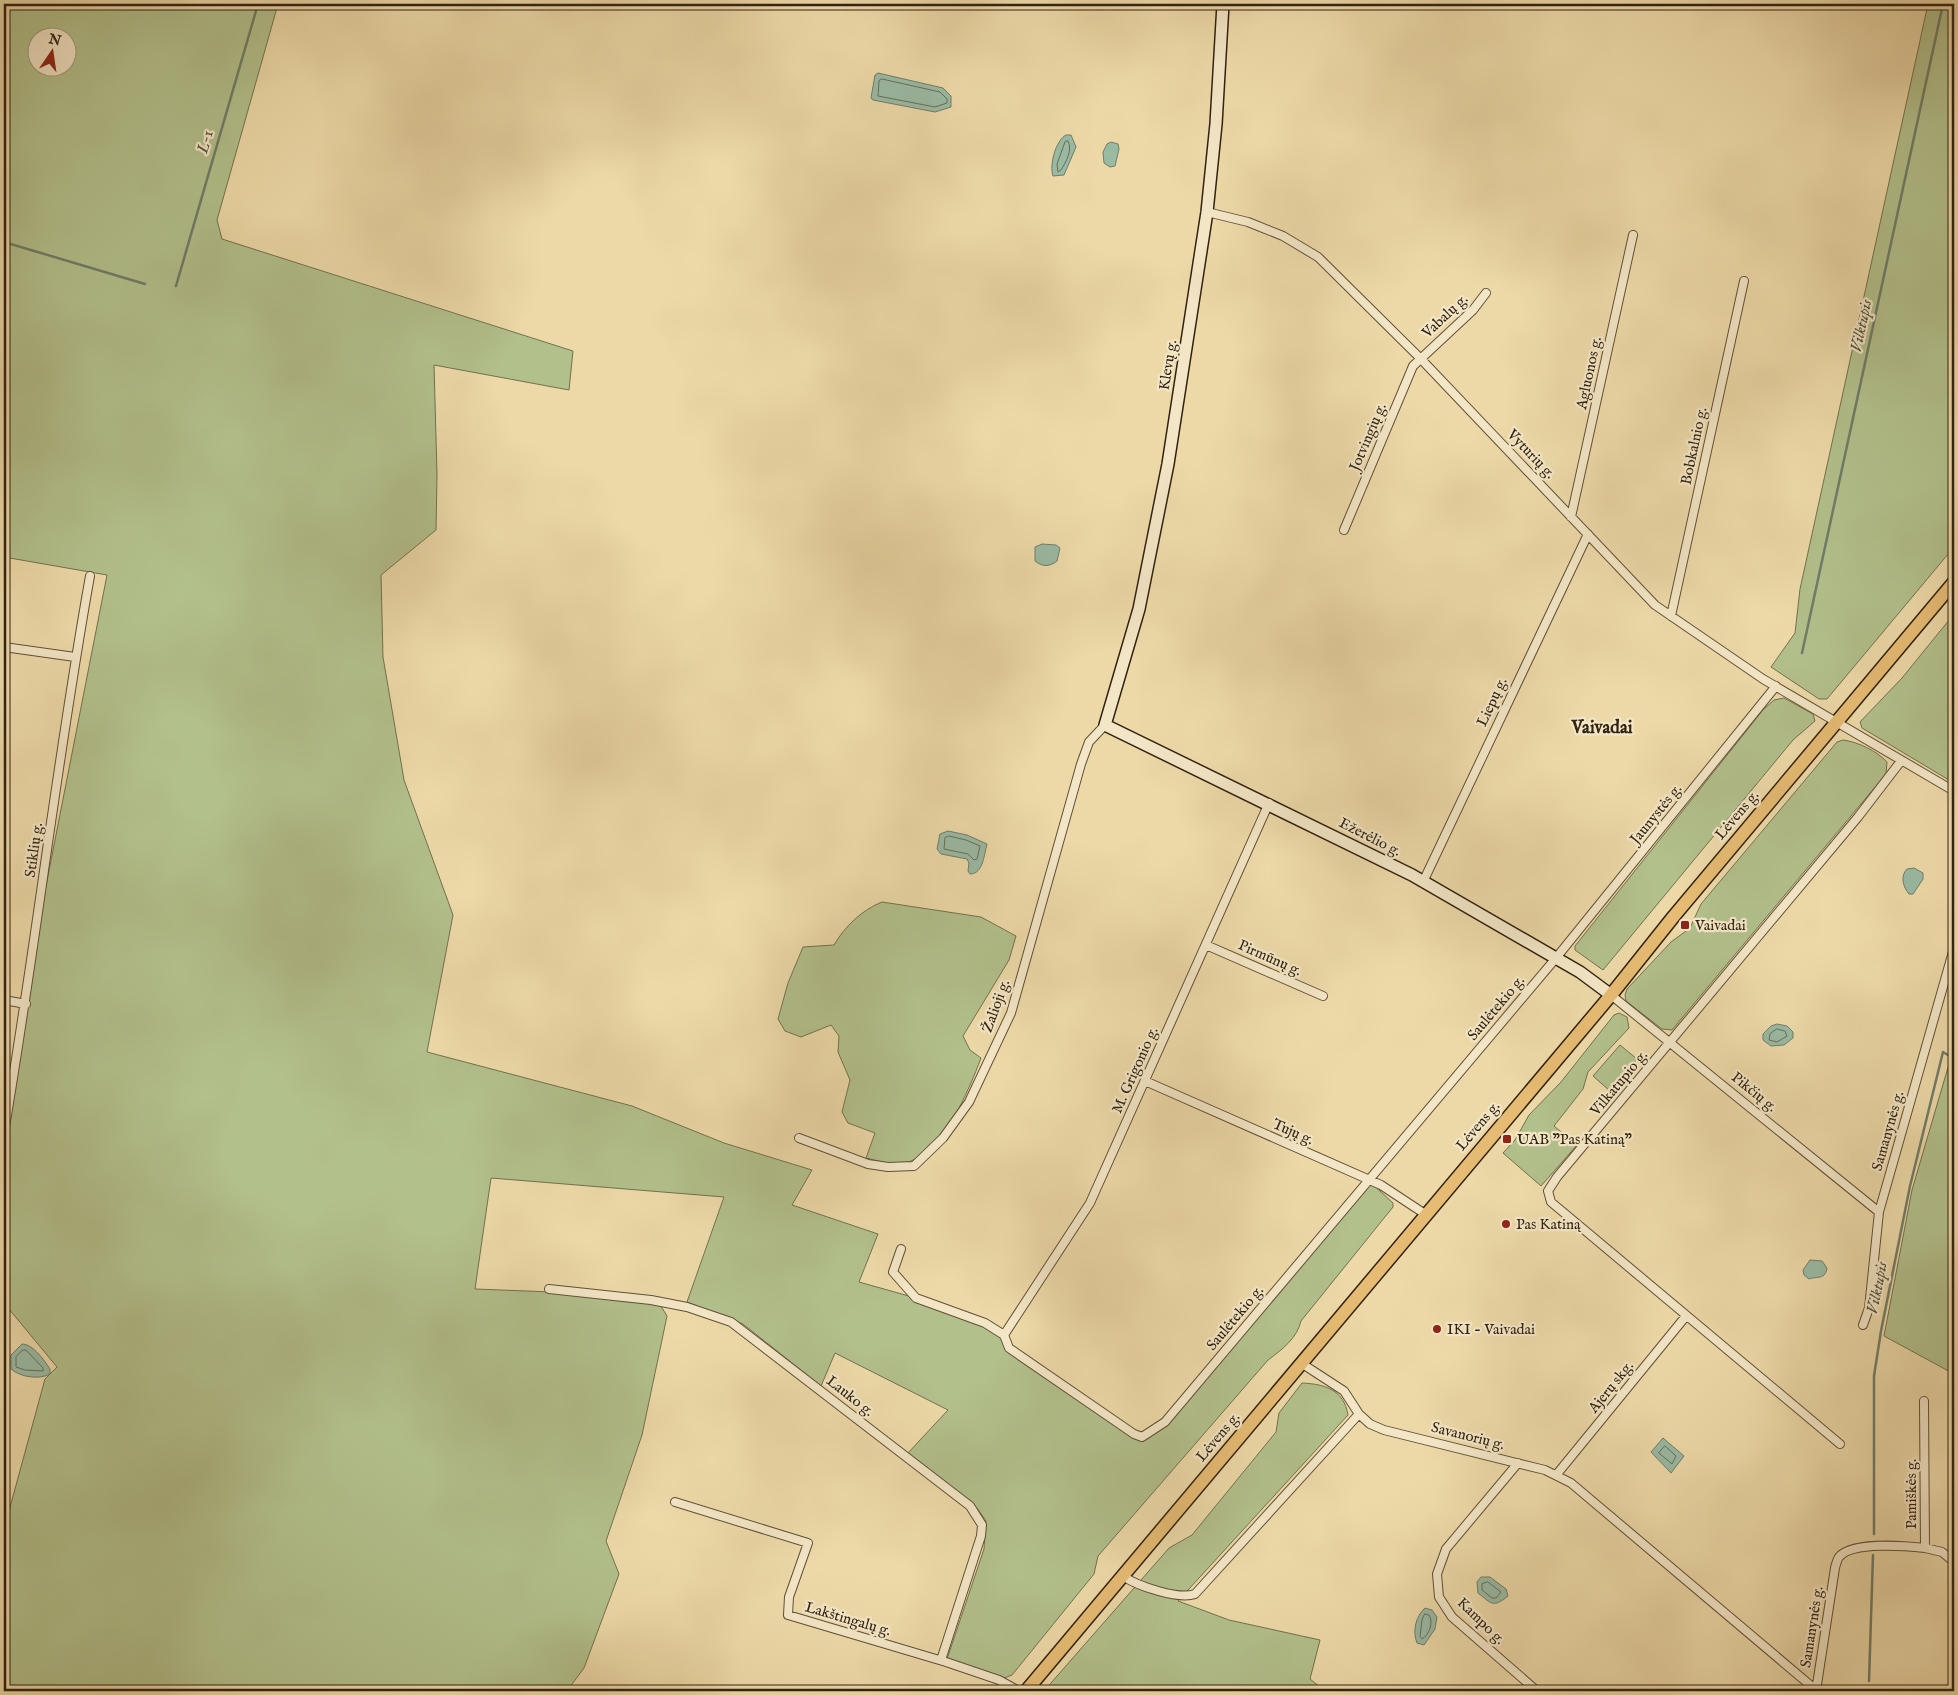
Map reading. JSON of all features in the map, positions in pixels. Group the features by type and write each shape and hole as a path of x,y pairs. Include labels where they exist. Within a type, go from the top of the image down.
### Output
{"main road":[{"name":"Klevų g.","path":"1105,725 1139,609 1168,464 1207,212 1216,124 1223,4"},
{"name":"Lėvens g.","path":"1026,1691 1611,995 1954,582"},
{"name":"Ežerėlio g.","path":"1105,725 1269,803 1423,882 1556,958 1611,995"}],"street":[{"name":"Vyturių g.","path":"1207,212 1248,222 1283,236 1312,253 1342,279 1420,358 1655,605 1835,724 1954,792"},
{"name":"Agluonos g.","path":"1571,516 1633,235"},
{"name":"Bobkalnio g.","path":"1671,616 1744,281"},
{"name":"Vabalų g.","path":"1420,358 1472,310 1486,293"},
{"name":"Jotvingių g.","path":"1344,530 1413,366 1420,358"},
{"name":"Liepų g.","path":"1423,882 1558,593 1588,534"},
{"name":"Stiklių g.","path":"5,1127 26,1004 75,657 90,576"},
{"path":"4,647 75,657"},
{"name":"Jaunystės g.","path":"1556,958 1776,686"},
{"name":"Žalioji g.","path":"800,1138 868,1164 888,1168 914,1166 943,1138 969,1102 1007,1022 1081,764 1089,742 1105,725"},
{"name":"Vilkatupio g.","path":"1840,1444 1551,1202 1548,1191 1558,1176 1858,817 1901,761"},
{"name":"M. Grigonio g.","path":"1004,1335 1090,1203 1269,803"},
{"name":"Pirmūnų g.","path":"1206,945 1323,996"},
{"name":"Samanynės g.","path":"1863,1325 1869,1308 1879,1212 1954,948"},
{"name":"Saulėtekio g.","path":"901,1249 893,1272 916,1298 985,1323 1004,1335 1009,1348 1134,1434 1142,1437 1165,1422 1556,958"},
{"name":"Pikčių g.","path":"1611,995 1879,1212"},
{"path":"4,1000 26,1004"},
{"name":"Tujų g.","path":"1145,1081 1389,1190 1425,1214"},
{"name":"Lauko g.","path":"549,1289 687,1307 731,1322 970,1506 982,1525 981,1536 941,1660"},
{"name":"Ajerų skg.","path":"1557,1474 1686,1316"},
{"path":"1123,1576 1136,1584 1180,1596 1195,1594 1359,1414 1344,1391 1301,1363"},
{"name":"Pamiškės g.","path":"1835,1568 1839,1557 1845,1552 1879,1545 1925,1548 1924,1401"},
{"name":"Savanorių g.","path":"1359,1414 1370,1424 1384,1430 1518,1463 1557,1474 1572,1483 1816,1691"},
{"name":"Kampo g.","path":"1518,1463 1446,1549 1437,1574 1439,1597 1452,1617 1537,1691"},
{"name":"Lakštingalų g.","path":"675,1502 808,1543 789,1598 788,1616 941,1660 999,1680 1019,1691"},
{"path":"1925,1548 1942,1552 1954,1562"},
{"name":"Samanynės g.","path":"1816,1691 1835,1568"},
{"path":"1816,1691 1932,1691"}],"shaded area":[{"path":"4,4 278,4 217,220 222,239 573,351 569,390 434,365 437,475 436,530 381,575 383,657 404,780 453,915 427,1052 632,1106 724,1143 812,1170 792,1205 878,1234 859,1282 916,1298 1004,1335 1009,1348 1142,1437 1165,1422 1369,1181 1393,1203 1393,1207 1301,1321 1293,1338 1268,1360 1098,1556 1094,1574 1012,1675 999,1680 946,1662 984,1549 986,1521 977,1508 908,1453 948,1410 835,1353 821,1386 743,1324 687,1302 724,1197 491,1178 475,1289 552,1292 659,1303 667,1316 642,1435 606,1541 619,1574 584,1668 567,1691 4,1691 4,1522 6,1522 45,1379 57,1367 4,1303 4,1100 107,575 4,557"},
{"path":"1928,4 1954,4 1954,547 1827,699 1819,699 1771,667 1795,633 1800,589"},
{"path":"1954,614 1954,783 1862,728 1860,722 1902,678"},
{"path":"1784,698 1813,714 1815,721 1793,740 1603,970 1575,950 1575,946 1763,710 1774,700"},
{"path":"1843,740 1855,743 1878,754 1887,762 1886,774 1672,1030 1662,1029 1626,1001 1627,989 1671,942 1690,928 1701,904 1837,742"},
{"path":"882,902 981,917 1016,936 1009,960 963,1036 970,1050 981,1058 969,1087 942,1135 918,1158 904,1163 866,1158 875,1133 848,1123 842,1112 850,1080 838,1052 839,1036 831,1025 801,1037 785,1031 778,1019 788,983 803,947 834,945 843,931 855,919 868,909"},
{"path":"1619,1013 1627,1017 1629,1028 1588,1072 1583,1089 1554,1126 1577,1145 1541,1186 1503,1153 1515,1140 1529,1115 1561,1082 1614,1015"},
{"path":"1620,1045 1637,1059 1610,1091 1593,1076"},
{"path":"1954,1047 1954,1374 1884,1336 1912,1190"},
{"path":"1302,1383 1326,1387 1338,1394 1346,1406 1348,1415 1178,1601 1229,1620 1320,1640 1310,1679 1325,1691 1212,1691 1205,1686 1202,1691 1044,1691 1169,1548 1192,1535 1276,1432 1279,1413"}],"water":[{"path":"878,73 943,88 951,96 951,107 935,112 873,100 871,98 875,75"},
{"path":"1066,135 1071,135 1076,147 1064,175 1053,176 1054,153 1059,142"},
{"path":"1111,142 1118,144 1119,149 1115,166 1110,167 1104,163 1103,152 1107,144"},
{"path":"1042,544 1056,545 1060,548 1057,561 1046,566 1035,561 1035,547"},
{"path":"948,831 967,835 987,844 978,871 970,874 967,859 941,854 937,849 940,834"},
{"path":"1914,868 1923,873 1923,879 1913,894 1909,894 1905,888 1903,878 1907,869"},
{"path":"1777,1024 1787,1026 1793,1032 1793,1038 1784,1045 1771,1046 1763,1040 1763,1034 1771,1026"},
{"path":"1810,1260 1822,1261 1827,1268 1823,1276 1809,1279 1804,1275 1803,1270"},
{"path":"22,1344 38,1353 50,1369 50,1374 41,1377 30,1377 19,1374 11,1369 11,1355"},
{"path":"1663,1438 1684,1456 1671,1473 1651,1452"},
{"path":"1481,1577 1490,1577 1506,1589 1508,1596 1496,1603 1486,1600 1478,1593 1477,1582"},
{"path":"1425,1608 1432,1610 1437,1617 1435,1629 1424,1645 1417,1643 1415,1629 1419,1615"}],"waterway":[{"name":"L-1","path":"176,286 258,4"},
{"name":"Vilktupis","path":"1802,653 1943,4"},
{"name":"L-1","path":"4,242 145,284"},
{"name":"Vilktupis","path":"1874,1534 1874,1376 1881,1331 1910,1186 1943,1052 1954,1059"},
{"name":"Vilktupis","path":"1869,1681 1873,1555"}],"place":[{"name":"Vaivadai","path":"1685,925"},
{"name":"UAB \"Pas Katiną\"","path":"1507,1139"},
{"name":"Pas Katiną","path":"1506,1224"},
{"name":"IKI - Vaivadai","path":"1437,1329"}],"district":[{"name":"Vaivadai","path":"1602,728"}]}
